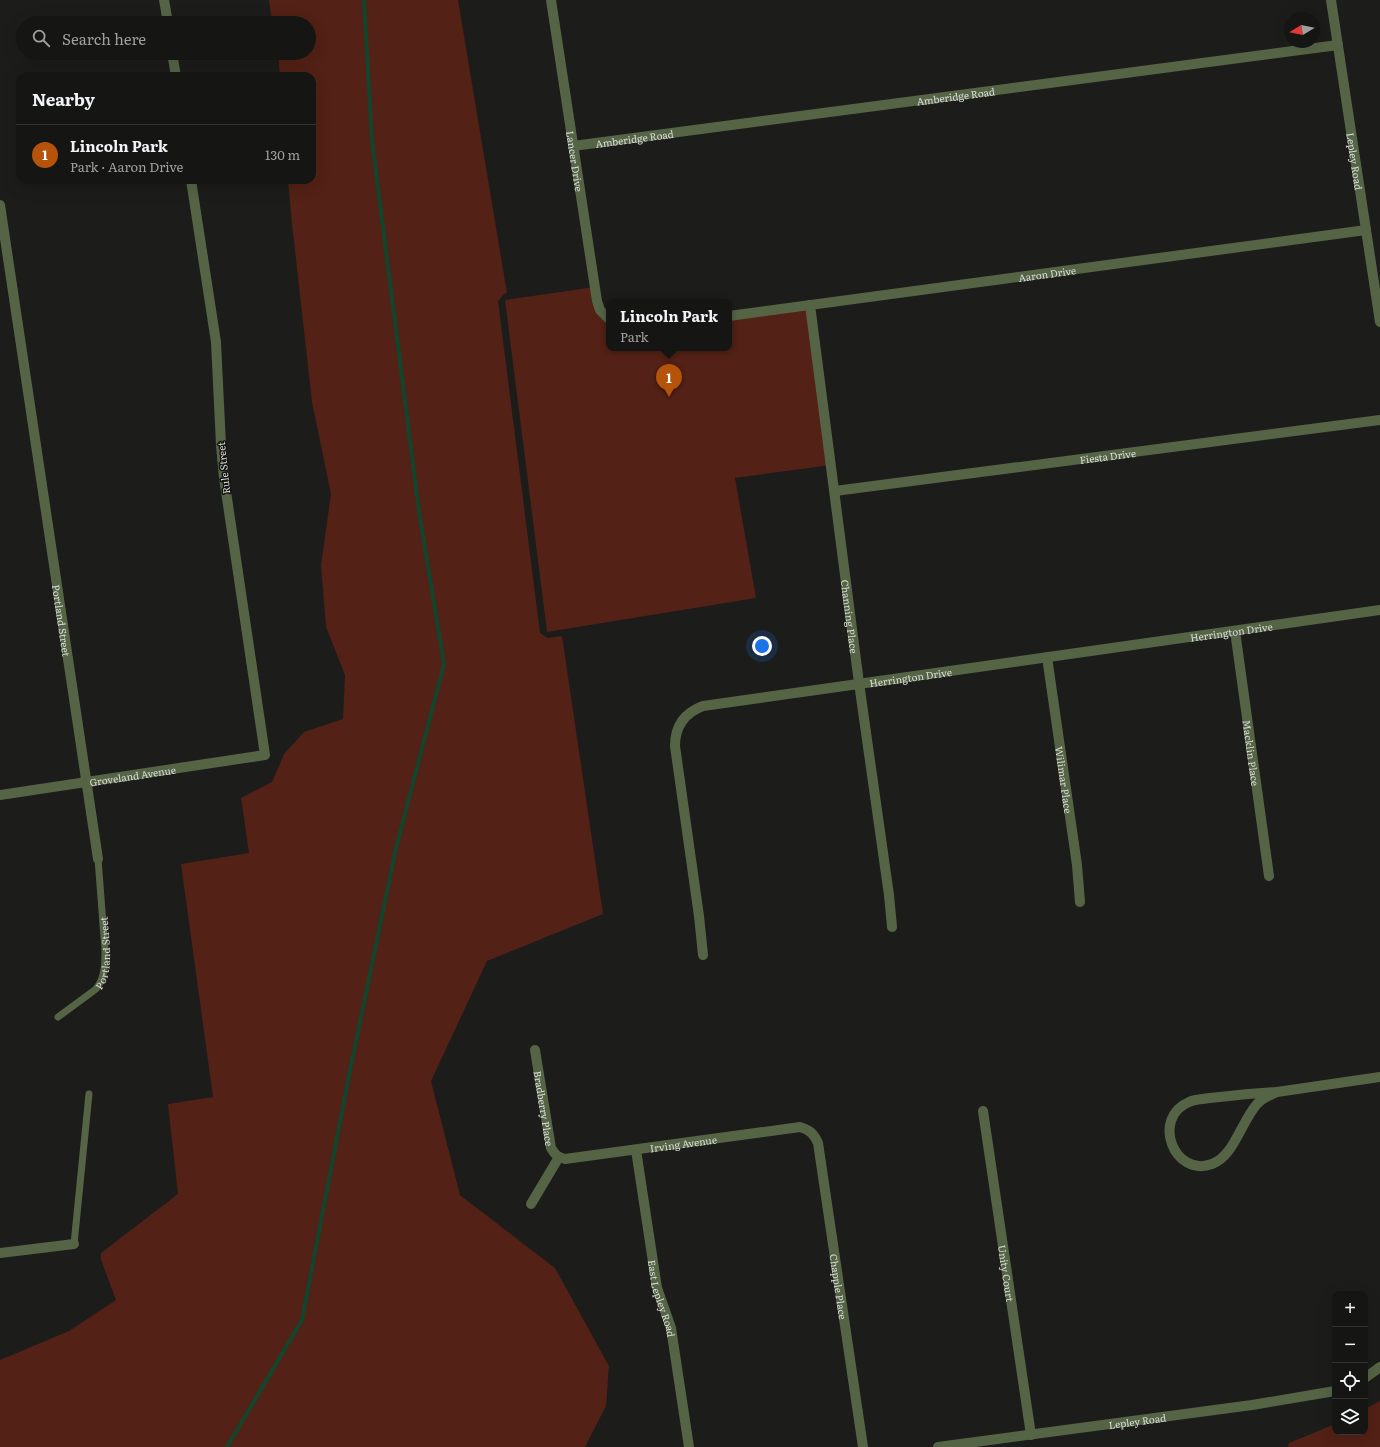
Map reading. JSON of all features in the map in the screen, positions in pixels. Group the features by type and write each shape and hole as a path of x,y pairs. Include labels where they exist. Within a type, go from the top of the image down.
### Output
{"street":[{"path":"164,0 167,16"},
{"name":"Lancer Drive","path":"551,0 597,300 600,310 606,316"},
{"name":"Lepley Road","path":"1331,0 1380,322"},
{"name":"Amberidge Road","path":"573,146 1338,45"},
{"path":"173,60 175,72"},
{"name":"Rule Street","path":"192,184 216,342 220,445 224,478 265,755"},
{"name":"Portland Street","path":"0,205 98,859"},
{"name":"Aaron Drive","path":"732,316 1366,230"},
{"name":"Channing Place","path":"810,305 889,895 892,927"},
{"name":"Fiesta Drive","path":"835,491 1380,420"},
{"name":"Herrington Drive","path":"703,955 700,916 675,746 677,728 684,717 694,709 702,706 860,683 1380,610"},
{"name":"Macklin Place","path":"1235,631 1269,876"},
{"name":"Wilimar Place","path":"1047,657 1077,865 1080,902"},
{"name":"Groveland Avenue","path":"0,795 265,755"},
{"name":"Bradberry Place","path":"530,1204 559,1157 555,1155 551,1148 535,1050"},
{"path":"1277,1092 1267,1096 1257,1104 1250,1113 1227,1153 1220,1161 1210,1165 1200,1166 1189,1163 1177,1155 1172,1148 1169,1136 1170,1125 1174,1114 1182,1106 1190,1102 1236,1094 1277,1092 1380,1077"},
{"name":"Unity Court","path":"983,1111 1031,1435"},
{"name":"Irving Avenue","path":"559,1157 565,1159 800,1127 807,1129"},
{"name":"Chapple Place","path":"807,1129 814,1135 818,1143 863,1447"},
{"name":"East Lepley Road","path":"636,1150 657,1288 671,1328 689,1447"},
{"path":"0,1253 74,1244"},
{"path":"1368,1376 1380,1367"},
{"name":"Lepley Road","path":"938,1447 1252,1405 1332,1392"}],"lane":[{"name":"Portland Street","path":"58,1016 96,989 103,975 105,950 98,859"},
{"path":"74,1244 90,1094"}],"shaded area":[{"path":"269,0 458,0 507,293 504,294 498,301 540,633 548,638 562,636 603,914 487,961 431,1081 460,1195 555,1268 609,1366 606,1406 585,1447 0,1447 0,1360 69,1331 116,1300 101,1260 101,1253 178,1194 168,1104 213,1097 181,864 249,853 241,798 272,782 284,754 304,732 343,719 345,675 326,627 321,565 331,494 312,402 288,184 316,184 316,72 280,72 279,60 316,60 316,16 271,16"},
{"path":"595,287 606,312 606,351 732,351 732,316 810,305 831,465 735,478 756,598 547,632 505,300"},
{"path":"1380,1401 1380,1447 1288,1447 1289,1443 1332,1425 1332,1435 1368,1435 1368,1407"}],"waterway":[{"path":"227,1447 302,1320 349,1075 396,848 444,664 419,512 372,140 364,0"}],"place":[{"name":"Lincoln Park","path":"669,397"}]}
